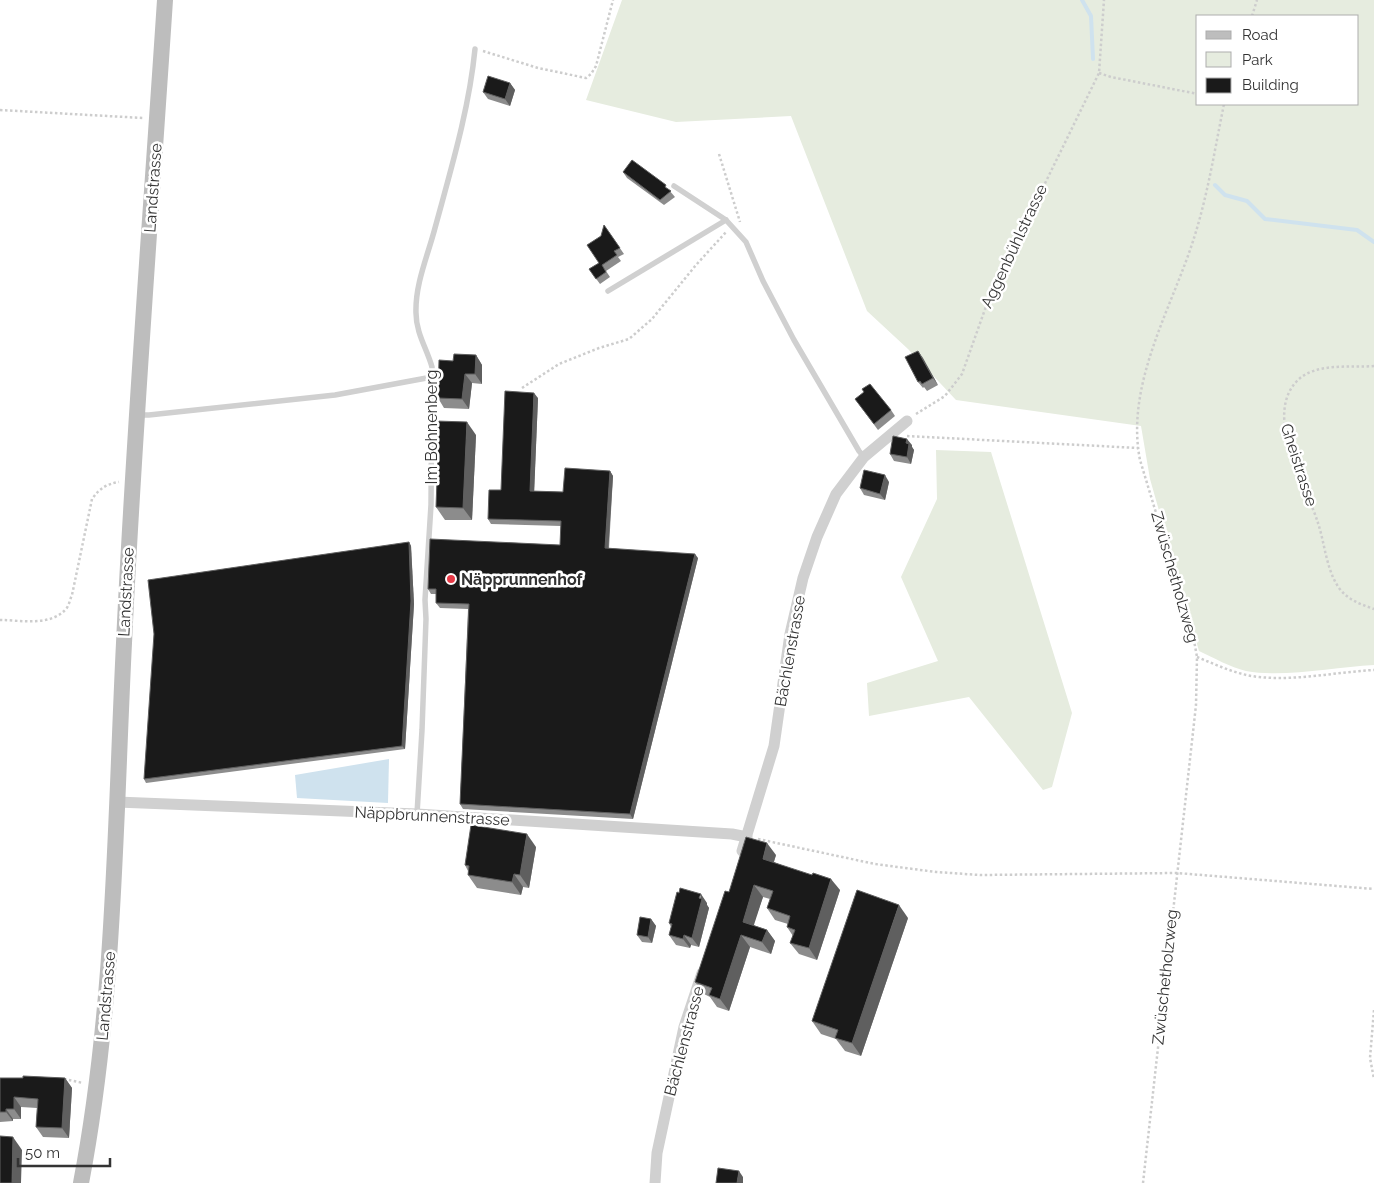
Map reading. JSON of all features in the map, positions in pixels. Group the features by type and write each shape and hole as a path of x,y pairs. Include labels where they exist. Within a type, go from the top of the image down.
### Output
{"main road":[{"name":"Landstrasse","path":"81,1183 98,1085 109,977 132,482 165,0"}],"street":[{"path":"864,458 907,421"},
{"name":"Bächlenstrasse","path":"738,864 774,746 790,634 804,578 817,537 836,494 864,458"},
{"name":"Näppbrunnenstrasse","path":"117,802 416,814 747,836"},
{"name":"Bächlenstrasse","path":"655,1183 657,1153 684,1027 706,963"}],"lane":[{"name":"Im Bohnenberg","path":"416,814 422,730 431,505 432,367 429,355 417,328 416,297 467,102 475,49"},
{"path":"674,186 726,220 746,242 763,281 794,340 864,458"},
{"path":"608,292 726,220"},
{"path":"137,415 335,395 432,377"}],"path":[{"path":"475,49 538,68 586,78 596,66 613,0"},
{"name":"Aggenbühlstrasse","path":"907,421 945,396 962,374 988,298 1099,73 1103,2 1100,0"},
{"path":"1252,15 1257,0"},
{"path":"1099,73 1196,94"},
{"name":"Zwüschetholzweg","path":"1143,1183 1196,705 1197,657 1193,635 1143,470 1138,448 1138,416 1145,373 1199,224 1224,105"},
{"path":"0,110 158,119"},
{"path":"719,154 746,242"},
{"path":"522,388 559,364 599,348 629,339 652,319 696,265 731,227"},
{"name":"Gheistrasse","path":"1374,366 1332,368 1317,370 1305,375 1296,382 1289,392 1284,414 1289,444 1318,524 1334,579 1340,589 1350,599 1374,609"},
{"path":"897,430 904,436 1138,448"},
{"path":"0,620 39,621 55,616 66,609 72,595 92,499 98,490 107,484 132,482"},
{"path":"1197,657 1227,670 1258,677 1310,676 1374,670"},
{"path":"747,836 875,864 936,872 980,875 1177,873 1374,889"},
{"path":"1374,1010 1370,1058 1374,1079"},
{"path":"60,1079 98,1085"}],"green space":[{"path":"622,0 1374,0 1374,665 1292,673 1261,673 1234,667 1199,651 1150,479 1141,426 956,400 908,349 867,311 791,116 676,122 586,100"},
{"path":"936,450 991,452 1072,713 1052,787 1043,790 969,697 869,716 867,683 938,661 901,577 937,499"}],"water":[{"path":"389,759 388,803 297,798 295,775"}],"building":[{"path":"488,76 510,83 505,99 483,92"},
{"path":"632,160 666,185 665,187 671,191 660,200 623,172"},
{"path":"604,225 620,248 614,251 617,255 602,265 606,272 596,279 589,269 599,263 587,245 601,236"},
{"path":"918,351 933,378 922,384 920,381 918,382 905,357"},
{"path":"454,354 476,355 475,374 465,374 462,399 438,398 439,360 453,361"},
{"path":"870,384 891,410 874,424 855,399 864,392 862,389"},
{"path":"505,391 534,393 530,491 563,492 565,468 610,471 605,548 695,554 630,814 460,804 469,604 436,603 436,589 428,589 430,539 560,545 561,521 488,519 489,490 501,490"},
{"path":"436,421 467,422 463,508 436,507 438,453 435,453"},
{"path":"893,436 907,439 906,443 909,444 907,457 890,454"},
{"path":"864,470 885,475 880,494 860,488"},
{"path":"409,542 411,601 402,746 144,779 154,634 148,580"},
{"path":"471,825 527,834 520,875 514,874 512,882 468,875 469,866 465,865"},
{"path":"746,837 767,843 763,859 812,875 813,873 831,879 809,948 790,943 795,930 787,927 790,916 767,908 773,891 754,885 743,922 767,930 762,942 741,935 720,999 709,995 712,988 695,982 725,891 729,892"},
{"path":"680,888 701,894 699,898 702,899 692,938 684,935 683,939 669,935 672,924 669,923 677,892 679,893"},
{"path":"857,890 899,905 852,1043 835,1038 838,1030 812,1021"},
{"path":"640,917 651,919 648,937 637,935"},
{"path":"23,1076 65,1078 62,1128 36,1127 38,1099 14,1097 14,1109 6,1109 6,1112 0,1112 0,1078 23,1078"},
{"path":"0,1136 13,1137 12,1183 0,1183"},
{"path":"718,1168 739,1171 737,1183 716,1183"}],"waterway":[{"path":"1082,0 1091,16 1093,59"},
{"path":"1215,185 1225,195 1247,201 1265,219 1357,230 1374,242"}],"place":[{"name":"Näpprunnenhof","path":"451,579"}]}
